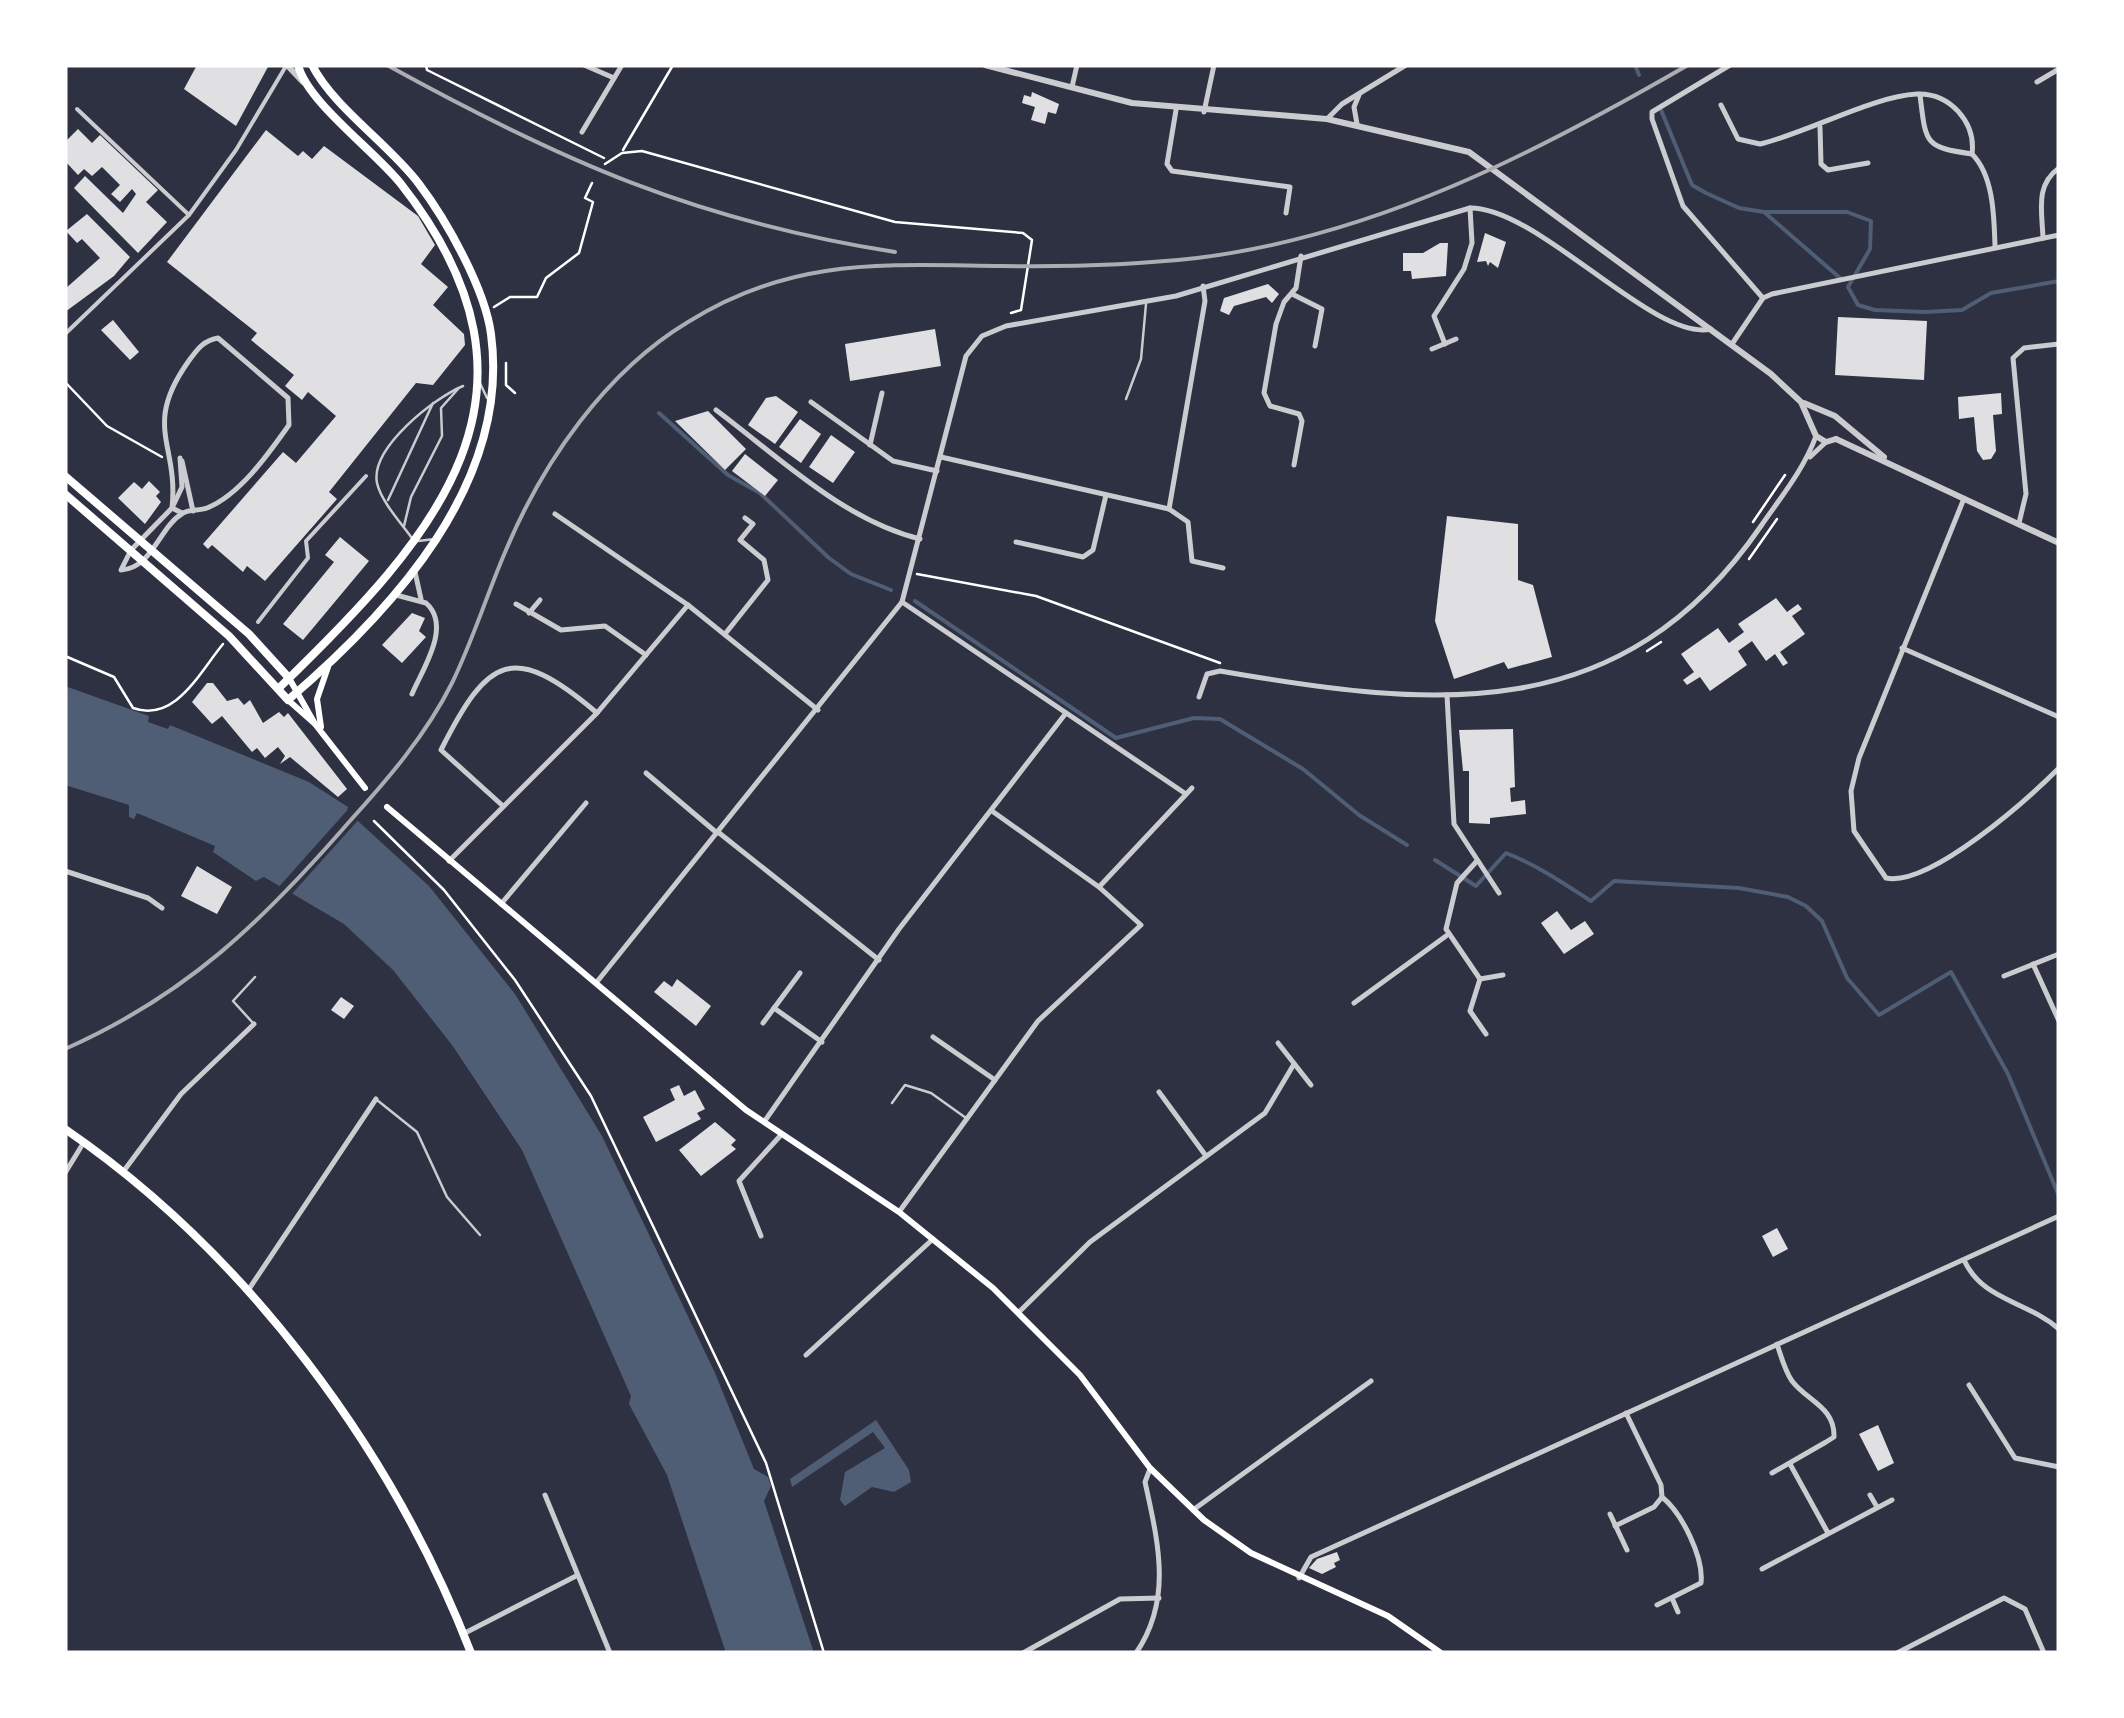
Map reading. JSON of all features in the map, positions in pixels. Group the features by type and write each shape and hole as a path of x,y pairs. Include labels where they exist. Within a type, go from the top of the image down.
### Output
{"main road":[{"path":"278,688 380,586 416,541 461,462 479,379 478,340 469,306 440,240 384,162 304,83 298,65"},
{"path":"288,700 334,658 415,569 436,539 473,471 489,404 493,356 488,320 447,228 419,184 312,65"},
{"path":"65,476 249,634 289,678 315,724 365,788"},
{"path":"65,494 229,636 315,724"},
{"path":"322,734 317,699 334,658"},
{"path":"387,807 764,1122 899,1212 1019,1312 1080,1375 1150,1468 1193,1510 1252,1553 1379,1612 1442,1653"},
{"path":"65,1129 124,1172 249,1290 308,1364 406,1512 471,1653"}],"street":[{"path":"65,333 189,215 236,150 287,65 304,83"},
{"path":"584,65 614,78"},
{"path":"582,132 622,65"},
{"path":"984,65 1071,90 1176,110 1327,119 1470,152 1732,344 1802,402 1828,414 1897,466"},
{"path":"1071,90 1078,65"},
{"path":"1204,112 1214,65"},
{"path":"1327,119 1406,65"},
{"path":"1730,65 1659,107 1652,119 1684,206 1763,298"},
{"path":"2044,65 2050,74"},
{"path":"2038,82 2059,70"},
{"path":"1357,124 1354,108 1361,93"},
{"path":"1920,94 1928,137 1935,148 1945,153 1972,154 1980,162 1992,200 1995,246"},
{"path":"1721,106 1732,134 1749,144 1920,94 1944,99 1960,112 1972,133 1972,154"},
{"path":"77,109 189,215"},
{"path":"1176,110 1167,164 1172,171 1290,187 1286,213"},
{"path":"1819,126 1821,164 1828,170 1868,162"},
{"path":"2043,238 2041,196 2044,183 2059,168"},
{"path":"595,984 902,602 966,356 982,336 1022,321 1146,303 1470,208 1513,217 1615,288 1690,328 1711,329"},
{"path":"1445,344 1434,316 1464,269 1472,243 1470,208"},
{"path":"1732,344 1763,298 1830,279 2059,235"},
{"path":"1294,465 1302,421 1299,414 1270,406 1264,393 1276,324 1292,294 1302,256"},
{"path":"1169,510 1205,300 1203,286"},
{"path":"1292,294 1322,309 1315,346"},
{"path":"172,508 162,420 172,385 204,342 218,338 232,346 288,398 292,417 232,494 193,511 182,514 142,560 131,570 121,570 132,550 172,508 182,487 180,458 193,511"},
{"path":"1432,349 1456,339"},
{"path":"2018,526 2026,494 2014,358 2024,348 2059,344"},
{"path":"870,445 882,393"},
{"path":"811,402 893,461 937,472"},
{"path":"1199,697 1206,676 1220,672 1353,694 1447,695 1561,680 1623,654 1672,624 1735,562 1805,461 1816,436 1802,402"},
{"path":"716,410 839,502 880,527 920,540"},
{"path":"1814,425 1828,414"},
{"path":"1836,439 1841,424"},
{"path":"1816,436 1826,442"},
{"path":"1805,461 1826,442 1836,439 2059,543"},
{"path":"941,457 1169,510 1188,522 1192,561 1223,568"},
{"path":"258,622 308,558 306,541 366,476"},
{"path":"1016,542 1083,557 1093,550 1106,495"},
{"path":"1962,501 1859,758 1849,806 1851,820 1875,866 1886,878 1897,880 2006,821 2059,768"},
{"path":"172,508 182,514"},
{"path":"555,514 688,604 818,710"},
{"path":"724,635 768,580 764,560 740,540 753,524 745,518"},
{"path":"415,569 420,600"},
{"path":"390,595 420,600 432,607 438,627 412,694"},
{"path":"529,613 540,600"},
{"path":"902,602 1189,791 1099,887"},
{"path":"516,604 562,630 606,626 647,656"},
{"path":"450,861 596,713 688,604"},
{"path":"1902,648 2059,717"},
{"path":"503,806 441,750 485,678 506,668 532,670 550,678 596,713"},
{"path":"1447,695 1454,824 1497,890"},
{"path":"764,1122 879,960 1066,713"},
{"path":"646,773 879,960"},
{"path":"502,904 586,803"},
{"path":"899,1212 1038,1021 1141,925 1099,887 992,811"},
{"path":"1354,1003 1446,936 1456,883 1476,862"},
{"path":"65,872 148,898 162,908"},
{"path":"1446,936 1480,979"},
{"path":"2004,976 2059,954"},
{"path":"2033,964 2059,1021"},
{"path":"764,1022 800,973"},
{"path":"1480,979 1503,976"},
{"path":"1480,979 1470,1011 1486,1034"},
{"path":"774,1008 822,1042"},
{"path":"124,1172 181,1094 254,1024"},
{"path":"933,1037 995,1080"},
{"path":"1278,1042 1312,1085"},
{"path":"1019,1312 1090,1242 1266,1113 1294,1064"},
{"path":"1158,1092 1206,1156"},
{"path":"249,1290 376,1099"},
{"path":"761,1236 739,1181 782,1135"},
{"path":"65,1173 84,1142"},
{"path":"1299,1578 1311,1557 2059,1216"},
{"path":"806,1354 933,1239"},
{"path":"1963,1260 1976,1284 2028,1306 2059,1329"},
{"path":"1772,1473 1834,1437 1834,1428 1819,1403 1789,1377 1777,1344"},
{"path":"1193,1510 1371,1381"},
{"path":"1968,1385 2014,1458 2059,1467"},
{"path":"1615,1526 1654,1507 1662,1497 1661,1485 1626,1414"},
{"path":"1790,1464 1828,1534"},
{"path":"1136,1653 1152,1630 1159,1598 1158,1544 1146,1482 1150,1468"},
{"path":"545,1495 610,1653"},
{"path":"1870,1495 1877,1507"},
{"path":"1657,1605 1701,1583 1703,1570 1672,1505 1662,1497"},
{"path":"1762,1569 1892,1500"},
{"path":"1610,1514 1627,1550"},
{"path":"463,1634 578,1576"},
{"path":"1023,1653 1120,1599 1159,1598"},
{"path":"1672,1598 1678,1612"},
{"path":"1897,1653 2004,1598 2025,1608 2044,1653"},
{"path":"1422,1653 1429,1644"}],"lane":[{"path":"1126,399 1141,359 1146,303"},
{"path":"436,539 416,541 404,528 378,487 378,474 403,426 434,403 479,379 489,404"},
{"path":"404,528 411,497 443,427 441,408 462,386"},
{"path":"388,502 434,403"},
{"path":"254,1024 234,1001 255,978"},
{"path":"892,1103 905,1086 916,1088 968,1119"},
{"path":"376,1099 417,1132 447,1198 480,1236"}],"path":[{"path":"426,65 427,70 606,162 622,153 642,151 794,197 892,218 895,222 1032,238 1021,310 1011,312"},
{"path":"622,153 673,65"},
{"path":"494,307 510,298 537,297 545,288 546,278 579,253 593,202 585,198 592,183"},
{"path":"506,364 506,386 515,394"},
{"path":"65,382 108,426 169,461"},
{"path":"1757,514 1791,468"},
{"path":"1749,559 1760,544"},
{"path":"920,574 1036,596 1221,664"},
{"path":"65,656 114,677 133,708 164,711 176,703 224,642"},
{"path":"1647,651 1661,642"},
{"path":"374,821 444,890 514,980 592,1096 766,1463 824,1653"}],"water":[{"path":"65,686 149,716 148,722 168,729 170,725 309,782 348,807 347,811 429,886 515,994 602,1136 715,1373 754,1469 768,1477 771,1486 764,1501 814,1653 726,1653 667,1475 629,1404 631,1396 522,1150 452,1045 393,970 344,924 264,877 256,881 213,852 215,846 137,813 134,819 129,817 129,805 65,785"},
{"path":"876,1420 909,1470 911,1482 894,1492 872,1487 845,1506 840,1500 845,1472 885,1448 873,1432 792,1487 790,1479"}],"pier":[{"path":"352,805 361,817 290,896 276,890"}],"building":[{"path":"197,65 269,65 236,126 184,89"},
{"path":"1032,92 1059,104 1056,114 1048,112 1045,124 1031,120 1035,107 1022,103 1024,95 1031,97"},
{"path":"78,129 92,143 100,135 158,190 146,202 167,222 138,253 74,188 85,176 123,213 136,194 132,189 120,202 111,194 120,185 102,167 92,176 84,169 78,175 65,161 65,142"},
{"path":"266,130 298,156 303,151 312,159 324,146 418,216 435,245 421,264 448,287 433,305 464,334 465,345 433,385 416,383 329,492 337,499 265,581 247,566 243,572 212,545 208,549 203,544 283,452 296,463 336,416 308,392 302,400 285,386 294,375 251,340 257,333 167,262"},
{"path":"87,214 130,257 114,276 65,312 65,289 100,258 82,239 77,243 66,231"},
{"path":"1485,233 1506,242 1498,268 1490,262 1488,266 1486,261 1477,262"},
{"path":"1448,243 1446,276 1412,279 1411,271 1403,271 1403,253 1423,253"},
{"path":"1268,284 1279,294 1272,303 1266,297 1234,306 1229,315 1220,311 1224,298"},
{"path":"1838,317 1927,321 1924,380 1835,375"},
{"path":"113,320 139,352 130,360 101,330"},
{"path":"935,329 941,366 850,381 845,344"},
{"path":"2001,393 2002,414 1993,415 1996,451 1991,459 1983,460 1977,451 1974,417 1959,419 1958,397"},
{"path":"776,396 798,412 775,444 748,425 766,398"},
{"path":"708,411 746,449 725,470 675,421"},
{"path":"800,419 821,434 801,463 779,447"},
{"path":"831,435 855,452 833,483 809,467"},
{"path":"745,454 778,480 765,496 732,471"},
{"path":"149,481 160,492 156,496 161,502 145,524 118,498 134,482 142,489"},
{"path":"1447,516 1518,524 1518,580 1533,585 1552,657 1508,669 1504,662 1454,679 1435,621"},
{"path":"340,537 369,561 303,640 283,624 334,562 325,555"},
{"path":"1776,598 1787,612 1798,604 1802,609 1792,616 1805,634 1780,652 1788,663 1783,666 1775,654 1766,661 1752,641 1738,651 1747,665 1710,691 1700,677 1687,685 1683,680 1694,672 1681,654 1718,628 1729,643 1744,632 1738,624"},
{"path":"412,613 425,618 419,631 426,637 402,663 382,645"},
{"path":"207,683 213,683 227,701 238,698 244,705 250,700 263,723 279,712 284,717 288,713 347,789 338,797 290,757 280,764 285,756 278,747 265,758 257,748 252,752 222,716 212,724 192,702"},
{"path":"1513,729 1515,787 1510,788 1511,802 1525,800 1526,814 1490,818 1490,824 1469,823 1469,771 1463,771 1459,730"},
{"path":"197,866 232,887 217,914 181,896"},
{"path":"1557,911 1571,930 1585,921 1594,934 1564,954 1541,923"},
{"path":"677,979 711,1006 696,1026 654,992 664,981 672,987"},
{"path":"341,997 354,1006 344,1019 331,1010"},
{"path":"679,1085 684,1096 695,1090 705,1109 697,1113 701,1119 656,1142 643,1117 675,1100 670,1089"},
{"path":"715,1122 736,1140 731,1145 736,1149 701,1176 679,1150"},
{"path":"1777,1228 1788,1249 1773,1257 1762,1236"},
{"path":"1878,1425 1894,1463 1878,1471 1859,1434"},
{"path":"1337,1552 1340,1560 1334,1563 1336,1567 1322,1574 1309,1568 1317,1559"}],"waterway":[{"path":"1635,65 1639,75"},
{"path":"1661,110 1692,185 1706,193 1739,208 1764,212 1847,212 1871,221 1870,249 1848,287 1858,305 1875,310 1962,310 1991,293 2059,281"},
{"path":"1764,212 1840,278"},
{"path":"659,413 728,475 760,493 829,558 851,574 891,590"},
{"path":"915,601 1116,738 1194,718 1220,719 1303,769 1359,815 1407,845"},
{"path":"1435,860 1476,886 1506,853 1591,901 1614,881 1739,888 1788,897 1806,906 1822,921 1847,978 1879,1015 1951,972 2008,1074 2059,1196"}],"railway":[{"path":"387,65 512,130 632,183 757,223 895,252"},
{"path":"65,1049 149,1005 220,952 286,892 378,789 442,702 521,517 558,452 630,366 688,322 765,285 841,269 1149,262 1263,247 1327,231 1390,210 1513,159 1688,65"}]}
